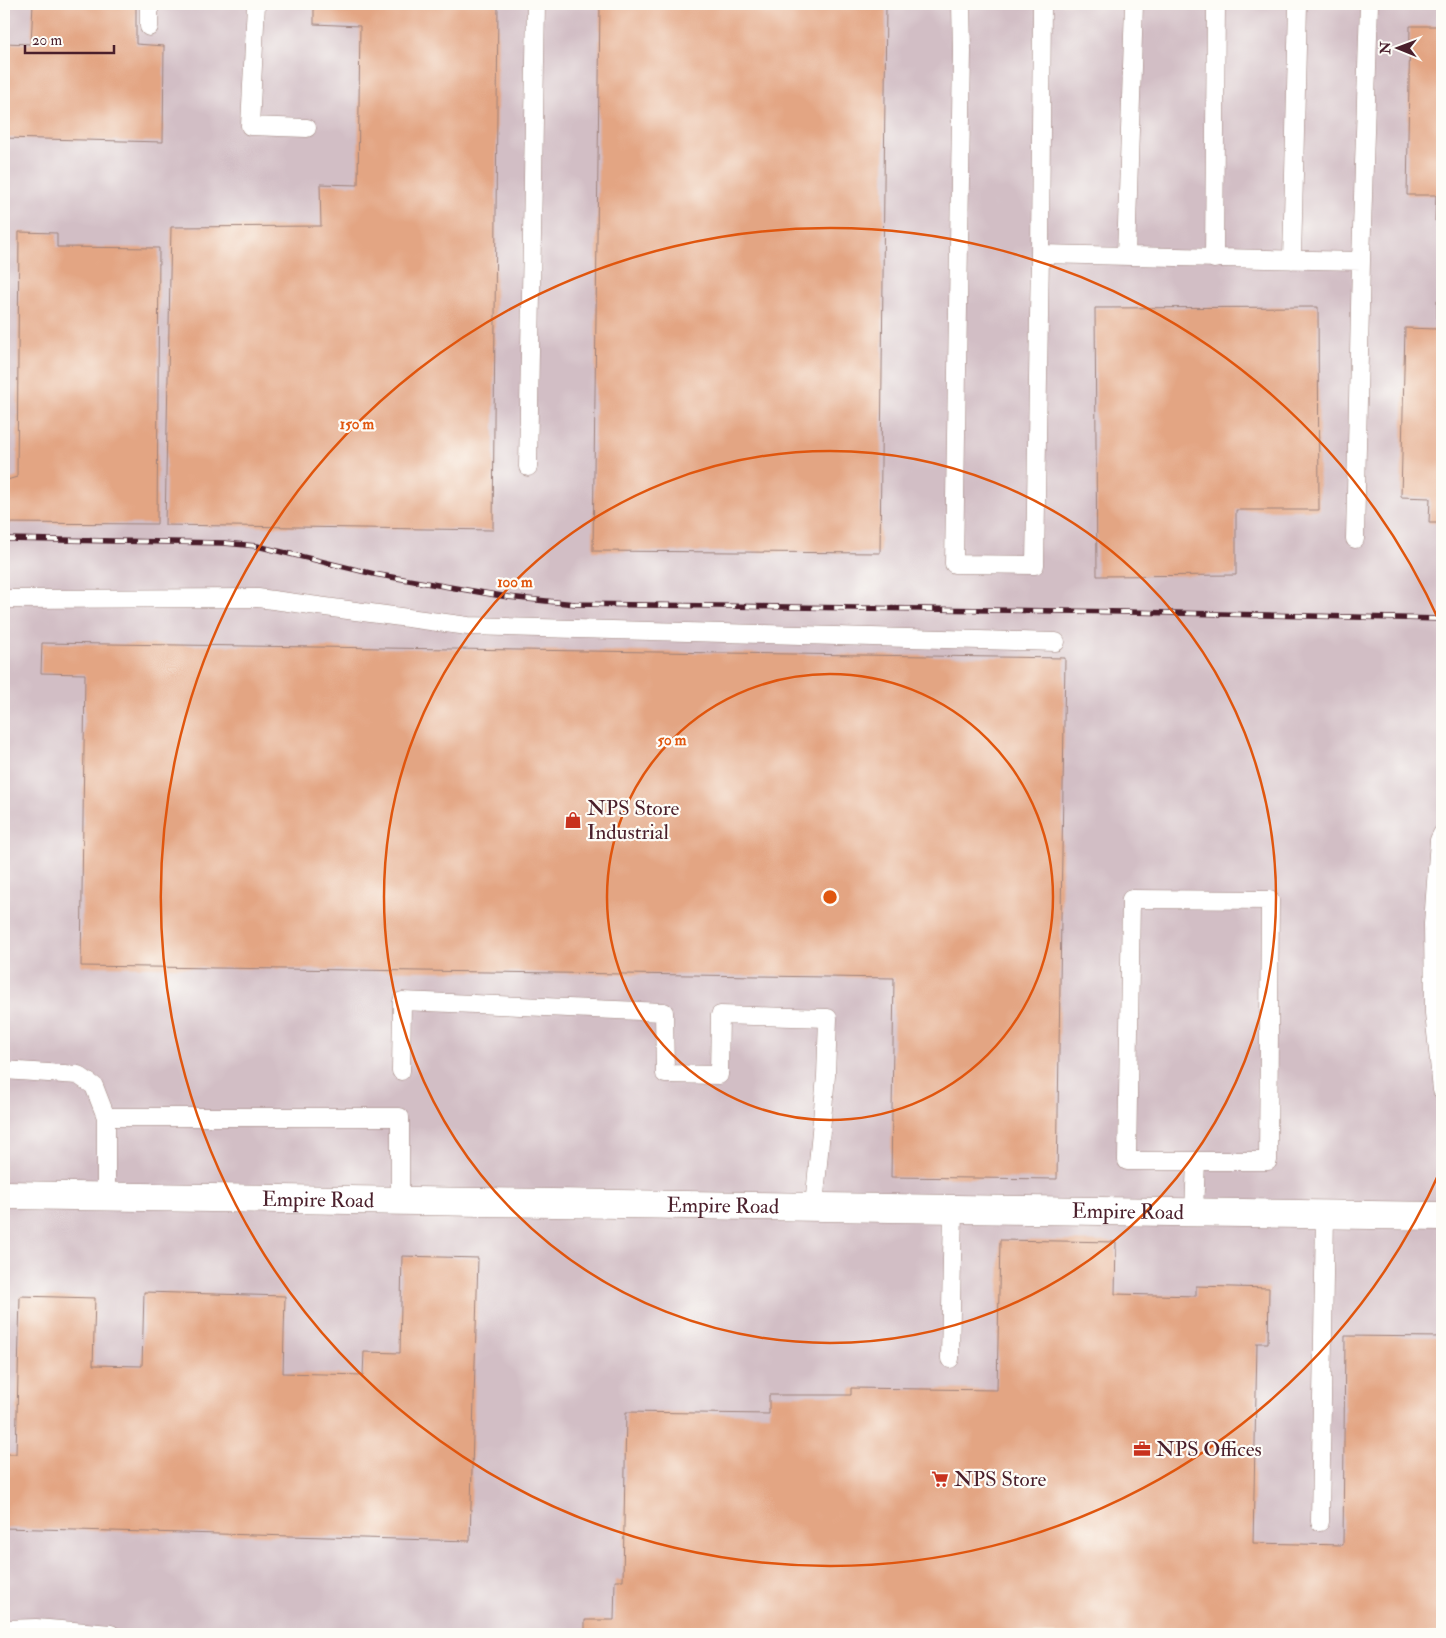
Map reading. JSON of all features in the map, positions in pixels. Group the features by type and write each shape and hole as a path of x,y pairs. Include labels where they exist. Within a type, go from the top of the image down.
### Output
{"street":[{"name":"Empire Road","path":"4,1195 1442,1216"}],"lane":[{"path":"149,4 149,27"},
{"path":"256,4 250,126 307,128"},
{"path":"528,467 536,4"},
{"path":"961,4 962,51 954,564 1035,565 1042,4"},
{"path":"1126,256 1134,4"},
{"path":"1214,259 1216,4"},
{"path":"1292,260 1298,4"},
{"path":"1355,539 1369,4"},
{"path":"1040,254 1361,261"},
{"path":"4,600 258,598 468,626 1056,642"},
{"path":"1442,834 1439,840 1433,924 1434,1013 1442,1090"},
{"path":"1131,899 1270,900 1268,1161 1196,1161 1127,1161 1131,899"},
{"path":"401,1071 402,1001 664,1012 665,1074 719,1075 720,1015 828,1018 826,1076 814,1207"},
{"path":"4,1070 78,1075 94,1086 106,1117 106,1196"},
{"path":"106,1117 400,1117 400,1201"},
{"path":"1194,1212 1196,1161"},
{"path":"950,1359 953,1209"},
{"path":"1320,1522 1325,1214"},
{"path":"4,1629 36,1628 111,1634"}],"shaded area":[{"path":"4,4 1442,4 1442,1634 4,1634"}],"building":[{"path":"33,4 136,4 136,44 164,46 163,142 4,138 4,43 31,44"},
{"path":"314,4 498,4 493,530 165,525 171,227 321,226 320,184 358,185 360,26 314,24"},
{"path":"600,4 886,4 880,553 593,551"},
{"path":"1410,26 1442,26 1442,221 1435,221 1436,195 1407,195"},
{"path":"19,232 57,233 57,247 159,248 157,524 4,523 4,481 17,477"},
{"path":"1437,300 1442,300 1442,523 1429,523 1430,498 1401,497 1405,328 1437,329"},
{"path":"1318,307 1319,510 1236,510 1236,575 1097,576 1095,308"},
{"name":"NPS Store Industrial","path":"42,643 1065,658 1057,1179 891,1177 894,978 81,966 85,674 41,673"},
{"name":"NPS Store","path":"1000,1240 1116,1242 1115,1294 1196,1296 1196,1286 1269,1288 1268,1343 1257,1343 1253,1543 1343,1545 1345,1336 1442,1337 1442,1634 585,1634 585,1620 614,1620 615,1580 623,1580 626,1412 769,1414 769,1395 851,1395 851,1388 997,1390"},
{"path":"402,1256 478,1258 470,1541 4,1528 4,1454 16,1454 20,1296 95,1298 93,1365 142,1366 144,1292 285,1296 283,1373 363,1375 364,1352 400,1353"}],"railway":[{"path":"4,539 224,543 257,546 374,574 508,597 575,604 1127,612 1442,619"}],"place":[{"name":"NPS Store Industrial","path":"573,820"},
{"name":"NPS Offices","path":"1142,1449"},
{"name":"NPS Store","path":"940,1479"}]}
